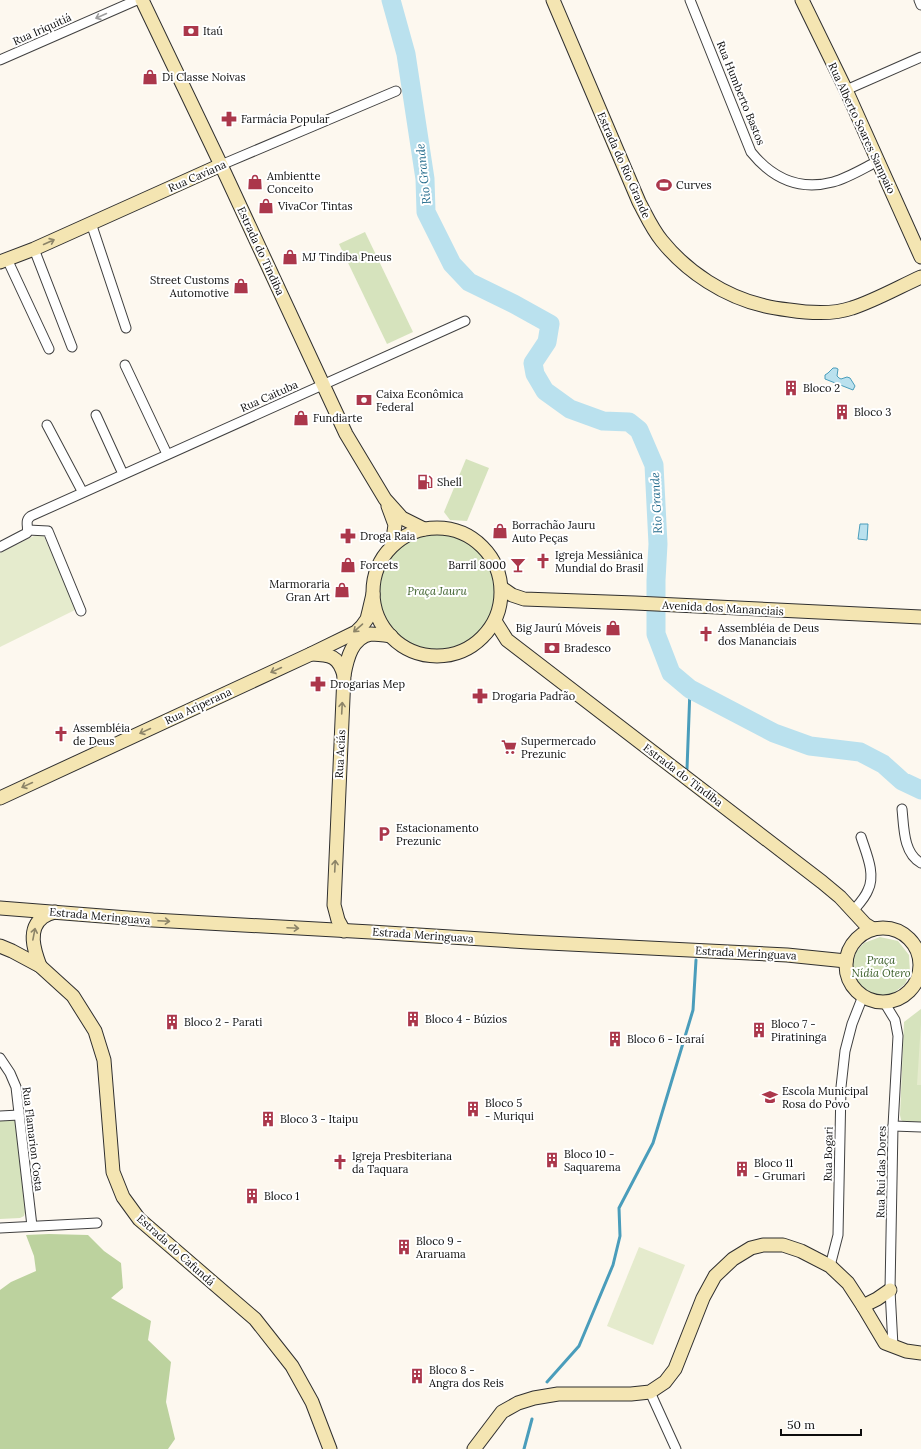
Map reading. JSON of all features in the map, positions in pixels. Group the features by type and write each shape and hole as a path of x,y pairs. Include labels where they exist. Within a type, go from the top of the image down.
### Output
{"street":[{"name":"Rua Iriquitiá","path":"0,60 137,0"},
{"name":"Estrada do Tindiba","path":"142,0 222,165 346,434 385,499 402,518 424,528"},
{"name":"Estrada do Rio Grande","path":"553,0 639,202 650,223 662,240 680,260 698,274 716,286 739,298 765,306 802,312 829,313 851,309 921,278"},
{"name":"Rua Humberto Bastos","path":"690,0 751,152 761,165 771,173 784,180 803,184 819,184 834,182 878,161"},
{"name":"Rua Alberto Soares Sampaio","path":"802,0 846,90 921,257"},
{"path":"919,0 921,5"},
{"path":"846,90 921,57"},
{"name":"Rua Caviana","path":"4,261 222,165 396,91"},
{"path":"91,223 126,328"},
{"path":"34,249 72,347"},
{"path":"4,261 49,349"},
{"name":"Rua Caituba","path":"28,530 26,522 27,518 30,516 323,386 465,321"},
{"path":"125,365 167,454"},
{"path":"96,414 123,474"},
{"path":"47,424 82,492"},
{"name":"Estrada do Tindiba","path":"385,499 394,525 392,545"},
{"path":"442,527 461,531 477,540 490,554 498,570 502,588 502,600 497,616 482,638 472,646 460,652 434,656 420,654 410,650 390,636 381,623 375,609 373,583 385,553 392,545 407,535 424,528 442,527"},
{"path":"0,547 25,535 28,530 48,531 81,611"},
{"name":"Avenida dos Mananciais","path":"502,588 512,595 524,599 635,603 921,618"},
{"name":"Rua Ariperana","path":"0,798 312,654 356,632 367,619 373,594"},
{"name":"Avenida dos Mananciais","path":"497,616 510,604 524,599"},
{"name":"Estrada do Tindiba","path":"497,616 507,640 822,882 864,924 873,930"},
{"name":"Rua Aciás","path":"344,930 338,920 334,905 344,675 350,650 361,638 369,634 390,636"},
{"path":"482,638 507,640"},
{"path":"312,654 324,654 338,660 344,675"},
{"path":"902,809 905,836 909,850 916,860 921,863"},
{"path":"859,937 854,913 868,891 871,883 871,870 861,837"},
{"path":"316,929 326,919 334,905"},
{"name":"Estrada Meringuava","path":"0,908 153,920 529,942 787,955 846,961"},
{"path":"40,966 33,947 33,934 37,924 43,917 55,912"},
{"path":"886,928 899,932 909,940 917,950 920,963 918,978 910,990 898,998 884,1002 863,996 853,987 847,975 846,961 852,944 859,937 873,930 886,928"},
{"name":"Estrada do Cafundá","path":"0,946 40,966 73,996 95,1031 104,1060 113,1172 123,1197 139,1219 255,1319 292,1366 312,1402 330,1449"},
{"name":"Rua Bogari","path":"830,1266 838,1235 841,1087 845,1051 852,1024 863,996"},
{"name":"Rua Rui das Dores","path":"884,1002 895,1020 897,1028 893,1126 890,1290 894,1346"},
{"name":"Rua Flamarion Costa","path":"0,1058 10,1073 16,1087 32,1226"},
{"path":"0,1116 19,1115"},
{"path":"893,1126 921,1127"},
{"path":"0,1228 97,1223"},
{"path":"474,1449 502,1412 526,1400 558,1394 631,1394 650,1392 665,1382 675,1369 703,1298 715,1276 733,1259 751,1248 766,1244 783,1245 800,1251 830,1266 848,1283 885,1344 906,1351 921,1353"},
{"path":"863,1306 890,1290"},
{"path":"650,1392 676,1449"}],"green space":[{"path":"365,232 413,332 387,344 339,244"},
{"path":"466,459 489,468 467,521 450,520 444,512"},
{"path":"42,532 77,609 0,647 0,553"},
{"name":"Praça Jauru","path":"436,532 447,533 459,537 478,549 490,568 494,580 494,602 490,614 478,633 459,645 447,649 436,650 425,649 413,645 394,633 382,614 378,602 377,591 378,580 382,568 394,549 413,537 425,533"},
{"name":"Praça Nídia Otero","path":"880,937 898,941 909,955 910,973 905,984 891,995 875,995 864,991 854,976 852,965 856,952 864,943"},
{"path":"921,1009 921,1124 906,1123 901,1120 900,1115 904,1022"},
{"path":"921,1023 921,1085 917,1085"},
{"path":"0,1120 14,1120 17,1124 25,1212 24,1216 20,1218 0,1219"},
{"path":"26,1235 88,1235 104,1251 121,1263 123,1288 111,1298 151,1321 148,1340 171,1362 166,1402 175,1439 168,1449 0,1449 0,1290 11,1282 36,1271 34,1256"},
{"path":"639,1247 685,1265 653,1345 607,1326"}],"water":[{"path":"833,368 838,369 837,376 839,378 850,378 855,386 853,390 825,379 825,375"},
{"path":"860,524 868,524 867,540 858,539"}],"waterway":[{"name":"Rio Grande","path":"391,0 406,54 425,179 426,212 452,264 469,282 550,324 547,342 533,363 535,374 545,391 570,409 603,421 629,422 639,430 654,465 658,544 656,634 671,673 690,689 774,733 810,746 860,752 883,764 902,781 921,790"},
{"path":"687,769 690,689"},
{"path":"547,1382 579,1346 613,1265 620,1236 619,1208 653,1143 693,1010 696,960"},
{"path":"524,1449 532,1419"}],"place":[{"name":"Itaú","path":"191,31"},
{"name":"Di Classe Noivas","path":"150,77"},
{"name":"Farmácia Popular","path":"229,119"},
{"name":"Ambientte Conceito","path":"255,182"},
{"name":"Curves","path":"664,185"},
{"name":"VivaCor Tintas","path":"266,206"},
{"name":"MJ Tindiba Pneus","path":"290,257"},
{"name":"Street Customs Automotive","path":"241,286"},
{"name":"Bloco 2","path":"791,388"},
{"name":"Caixa Econômica Federal","path":"364,400"},
{"name":"Bloco 3","path":"842,412"},
{"name":"Fundiarte","path":"301,418"},
{"name":"Shell","path":"425,482"},
{"name":"Borrachão Jauru Auto Peças","path":"500,531"},
{"name":"Droga Raia","path":"348,536"},
{"name":"Igreja Messiânica Mundial do Brasil","path":"543,561"},
{"name":"Forcets","path":"348,565"},
{"name":"Barril 8000","path":"518,565"},
{"name":"Marmoraria Gran Art","path":"342,590"},
{"name":"Big Jaurú Móveis","path":"613,628"},
{"name":"Assembléia de Deus dos Mananciais","path":"706,634"},
{"name":"Bradesco","path":"552,648"},
{"name":"Drogarias Mep","path":"318,684"},
{"name":"Drogaria Padrão","path":"480,696"},
{"name":"Assembléia de Deus","path":"61,734"},
{"name":"Supermercado Prezunic","path":"509,747"},
{"name":"Estacionamento Prezunic","path":"384,834"},
{"name":"Bloco 4 - Búzios","path":"413,1019"},
{"name":"Bloco 2 - Parati","path":"172,1022"},
{"name":"Bloco 7 - Piratininga","path":"759,1030"},
{"name":"Bloco 6 - Icaraí","path":"615,1039"},
{"name":"Escola Municipal Rosa do Povo","path":"770,1097"},
{"name":"Bloco 5 - Muriqui","path":"473,1109"},
{"name":"Bloco 3 - Itaipu","path":"268,1119"},
{"name":"Bloco 10 - Saquarema","path":"552,1160"},
{"name":"Igreja Presbiteriana da Taquara","path":"340,1162"},
{"name":"Bloco 11 - Grumari","path":"742,1169"},
{"name":"Bloco 1","path":"252,1196"},
{"name":"Bloco 9 - Araruama","path":"404,1247"},
{"name":"Bloco 8 - Angra dos Reis","path":"417,1376"}]}
